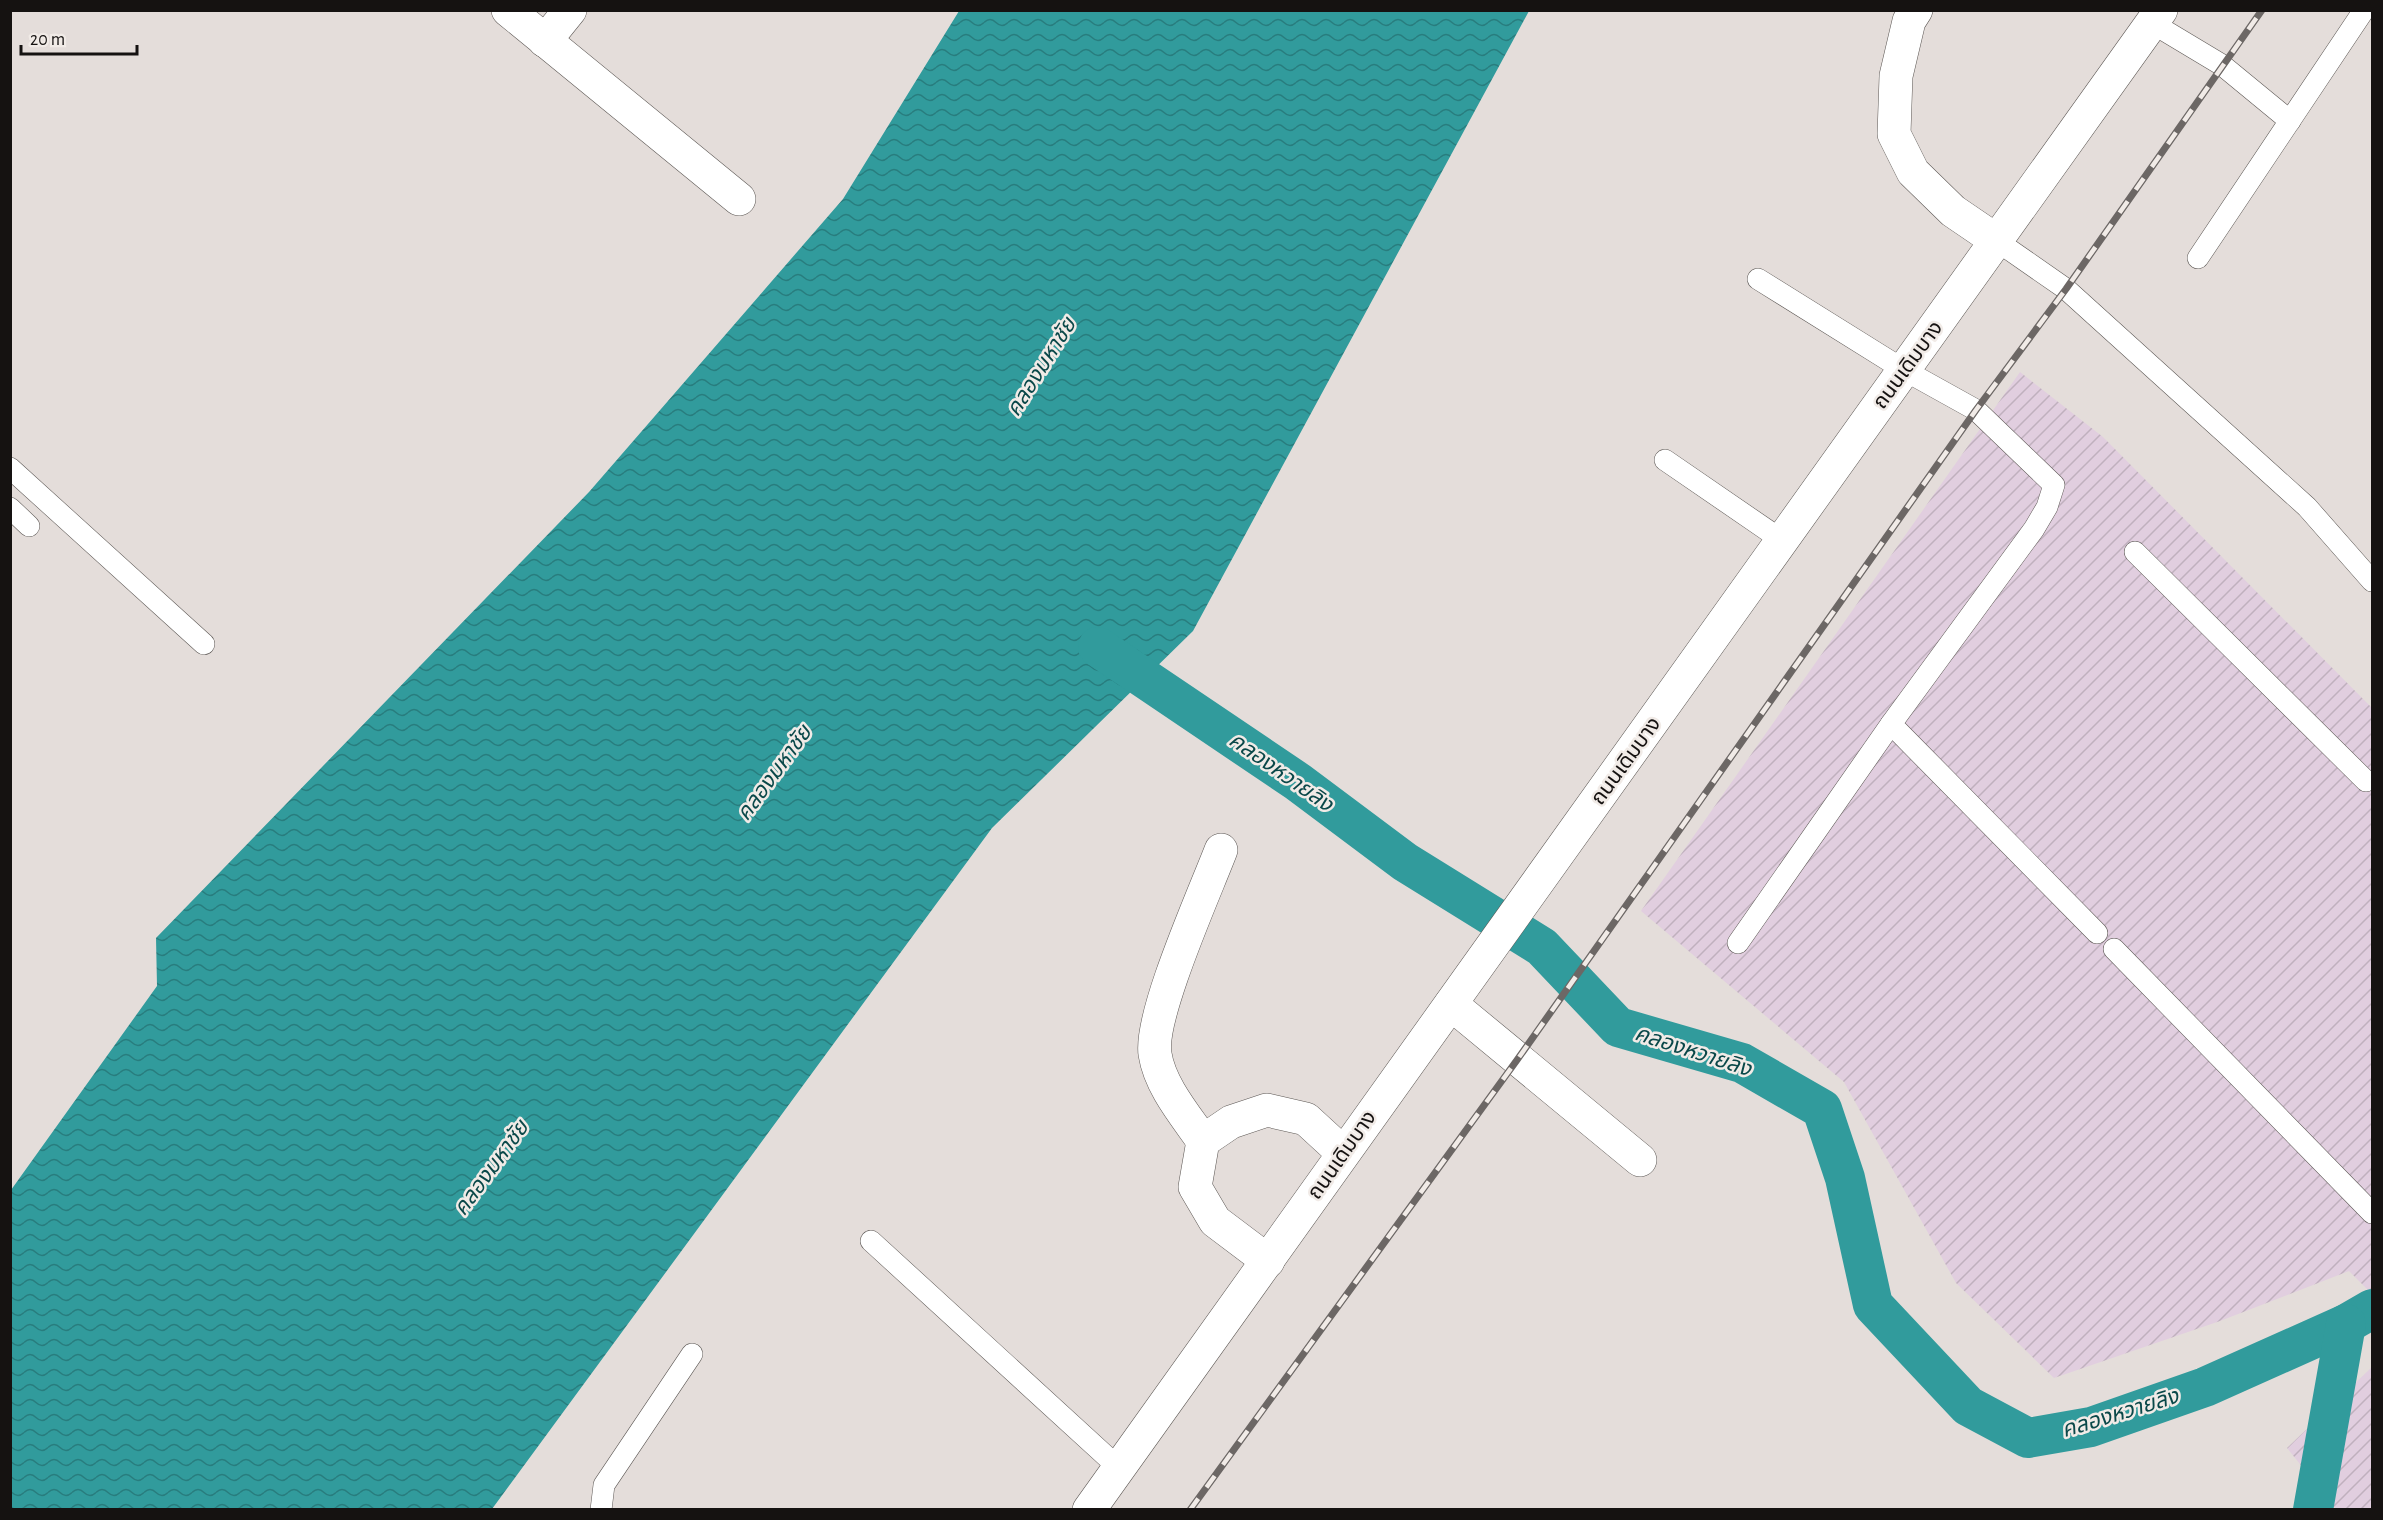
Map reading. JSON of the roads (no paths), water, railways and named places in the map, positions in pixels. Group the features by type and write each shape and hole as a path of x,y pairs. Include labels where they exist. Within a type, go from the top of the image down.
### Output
{"street":[{"path":"508,10 739,199"},
{"path":"545,41 570,10"},
{"path":"1916,10 1909,21 1896,76 1894,134 1913,172 1953,211 1997,241"},
{"name":"ถนนเดิมบาง","path":"1089,1509 1343,1153 1486,958 2157,17"},
{"path":"1221,850 1158,1018 1154,1052 1162,1079 1203,1141 1195,1187 1215,1221 1268,1261"},
{"path":"1451,1004 1640,1160"},
{"path":"1203,1141 1231,1122 1267,1110 1306,1119 1343,1153"}],"lane":[{"path":"2198,258 2364,10"},
{"path":"2157,17 2222,65 2290,121"},
{"path":"1997,241 2066,289 2299,500 2373,581"},
{"path":"1738,943 1891,724 2034,529 2047,507 2054,485 1976,410 1905,370 1758,279"},
{"path":"1665,460 1783,541"},
{"path":"10,468 204,644"},
{"path":"10,508 28,526"},
{"path":"2135,552 2366,781"},
{"path":"1891,724 2097,933"},
{"path":"2114,949 2373,1213"},
{"path":"871,1241 1119,1468"},
{"path":"601,1509 604,1485 692,1354"}],"water":[{"name":"คลองมหาชัย","path":"959,11 1529,11 1193,631 992,828 492,1509 11,1509 11,1190 157,986 156,938 589,492 843,199"}],"waterway":[{"name":"คลองหวายลิง","path":"1098,647 1298,782 1405,862 1542,947 1618,1027 1742,1063 1822,1109 1845,1178 1873,1305 1968,1406 2028,1438 2091,1427 2205,1387 2346,1324 2372,1309"},
{"path":"2313,1510 2346,1324"}],"railway":[{"path":"1190,1510 1517,1060 2262,10"}]}
